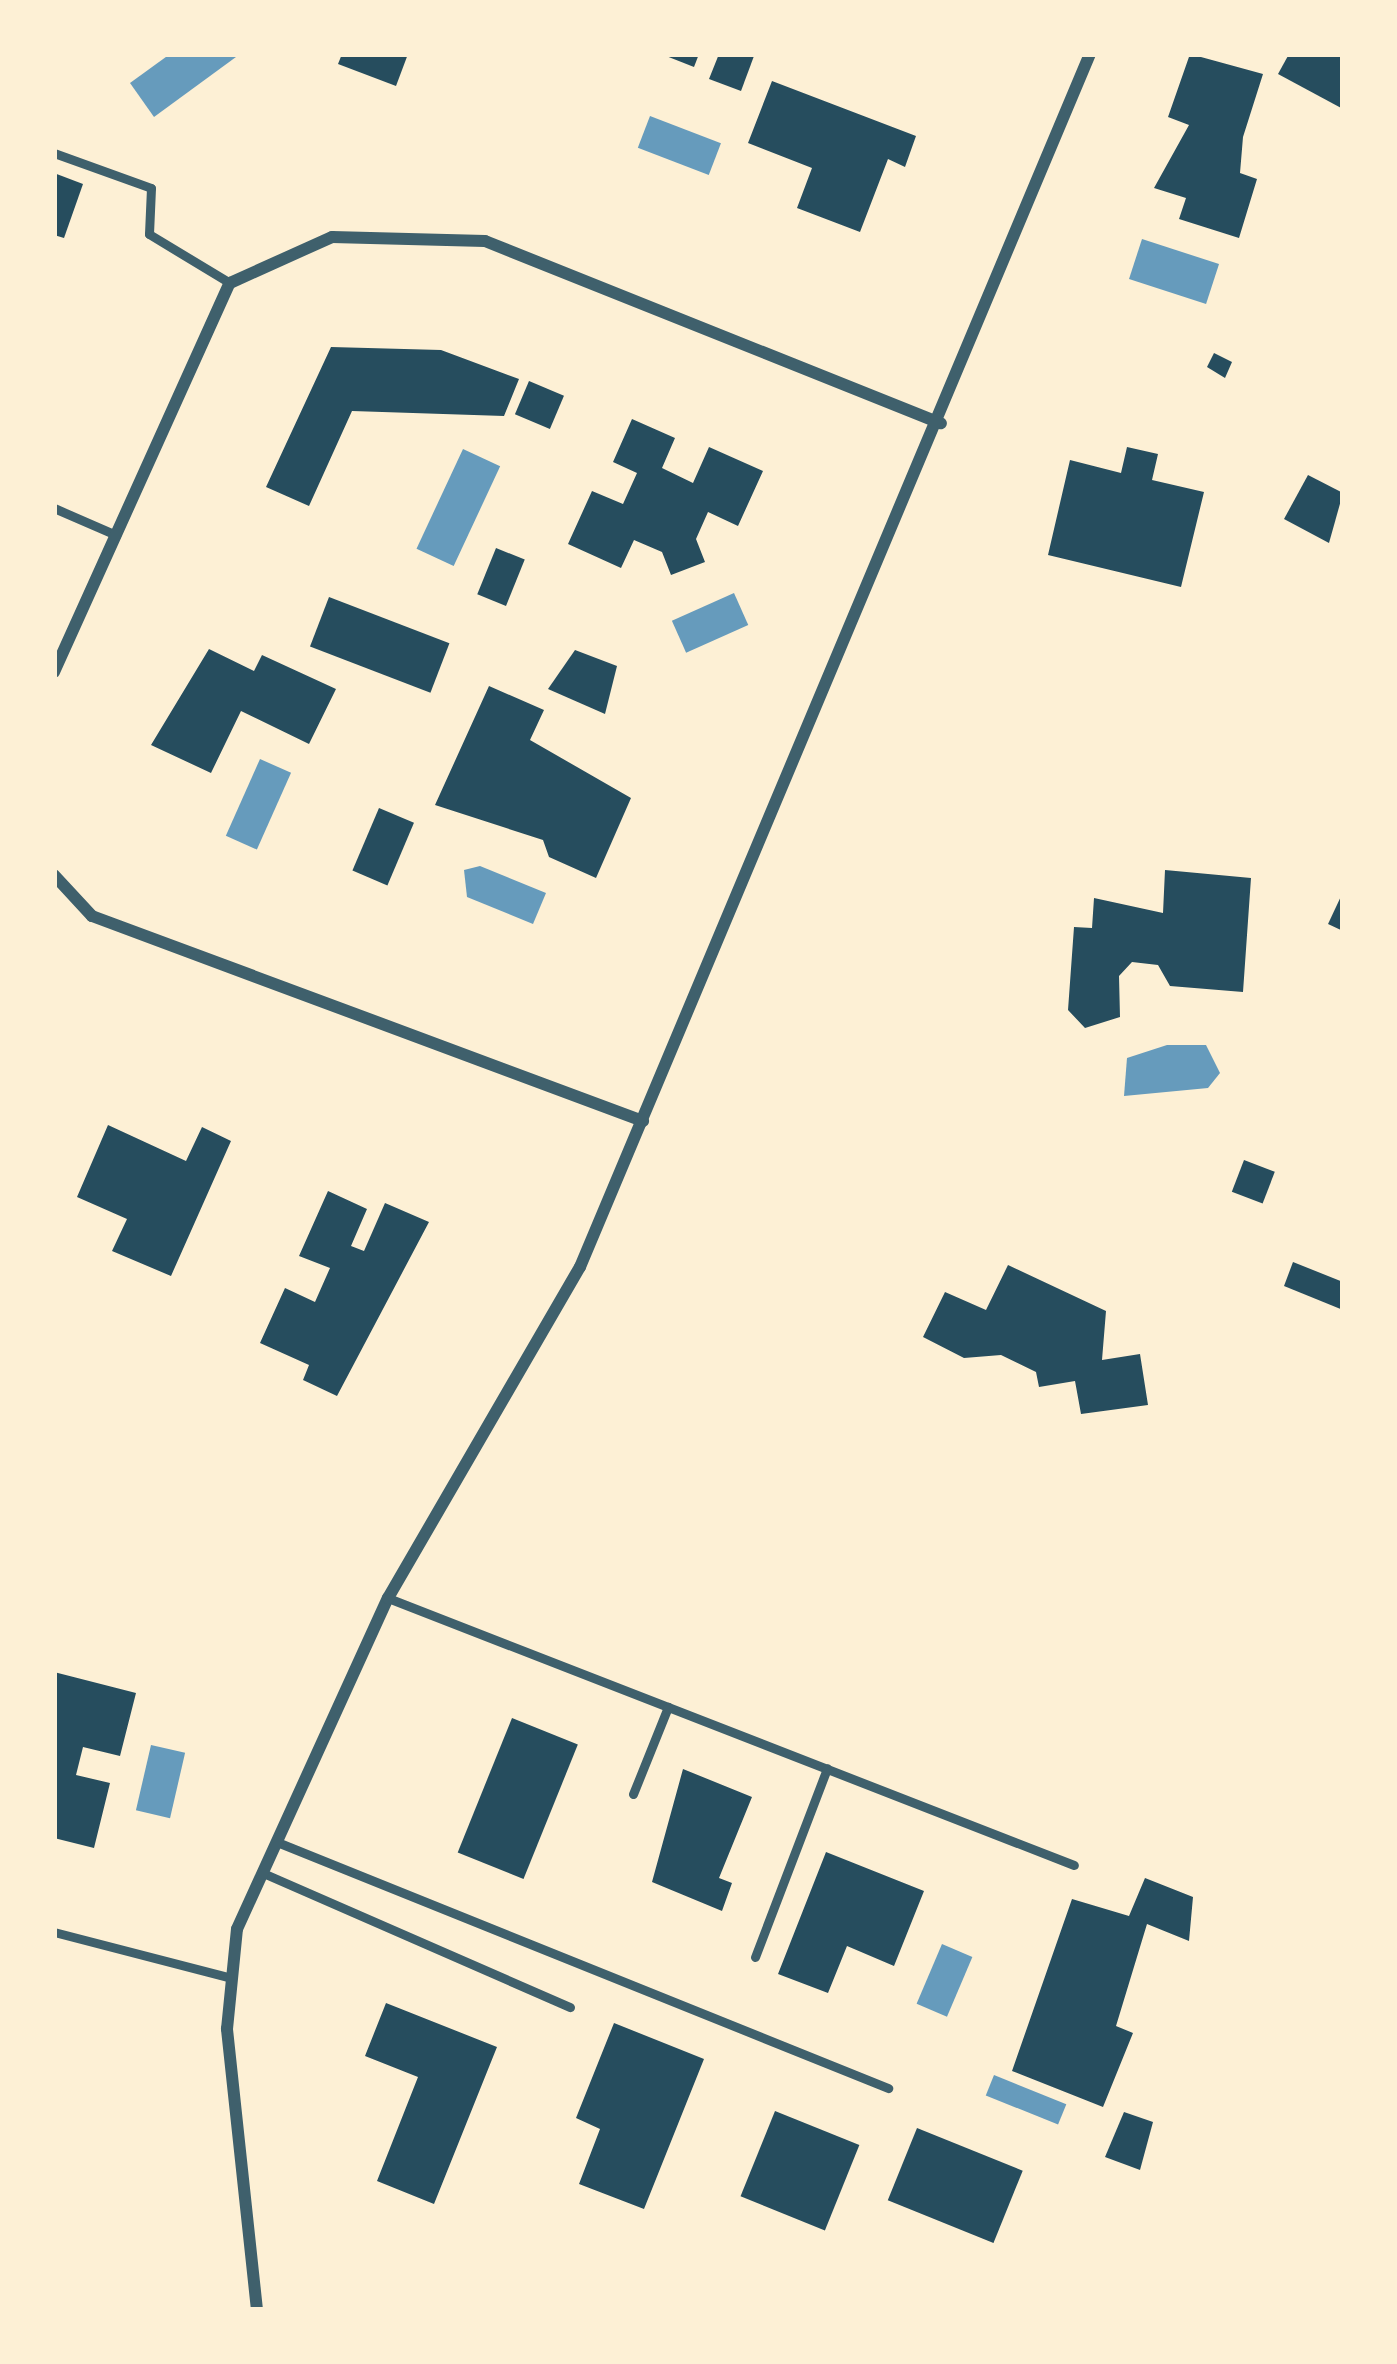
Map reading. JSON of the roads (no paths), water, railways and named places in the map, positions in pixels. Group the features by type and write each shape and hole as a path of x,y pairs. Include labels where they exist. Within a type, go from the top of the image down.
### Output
{"street":[{"path":"257,2310 227,2029 237,1929 388,1598 580,1268 941,423 1090,54"},
{"path":"54,672 230,283 332,238 485,241 941,423"},
{"path":"54,875 92,916 643,1120"}],"lane":[{"path":"54,153 151,188 149,234 230,283"},
{"path":"54,508 116,535"},
{"path":"388,1598 1075,1865"},
{"path":"633,1794 668,1707"},
{"path":"755,1957 827,1768"},
{"path":"277,1842 888,2087"},
{"path":"263,1873 570,2006"},
{"path":"54,1932 232,1978"}],"water":[{"path":"170,54 236,57 154,117 130,83"},
{"path":"650,116 721,143 709,175 638,148"},
{"path":"1142,239 1219,264 1206,304 1129,279"},
{"path":"463,449 500,466 454,566 417,549"},
{"path":"734,593 748,625 686,653 672,621"},
{"path":"260,759 291,773 257,850 226,836"},
{"path":"480,866 546,893 533,924 467,897 464,870"},
{"path":"1167,1045 1206,1045 1220,1073 1208,1088 1124,1096 1127,1058"},
{"path":"151,1745 185,1753 170,1818 136,1810"},
{"path":"942,1944 972,1957 947,2017 917,2004"},
{"path":"994,2075 1066,2104 1058,2125 986,2095"}]}
